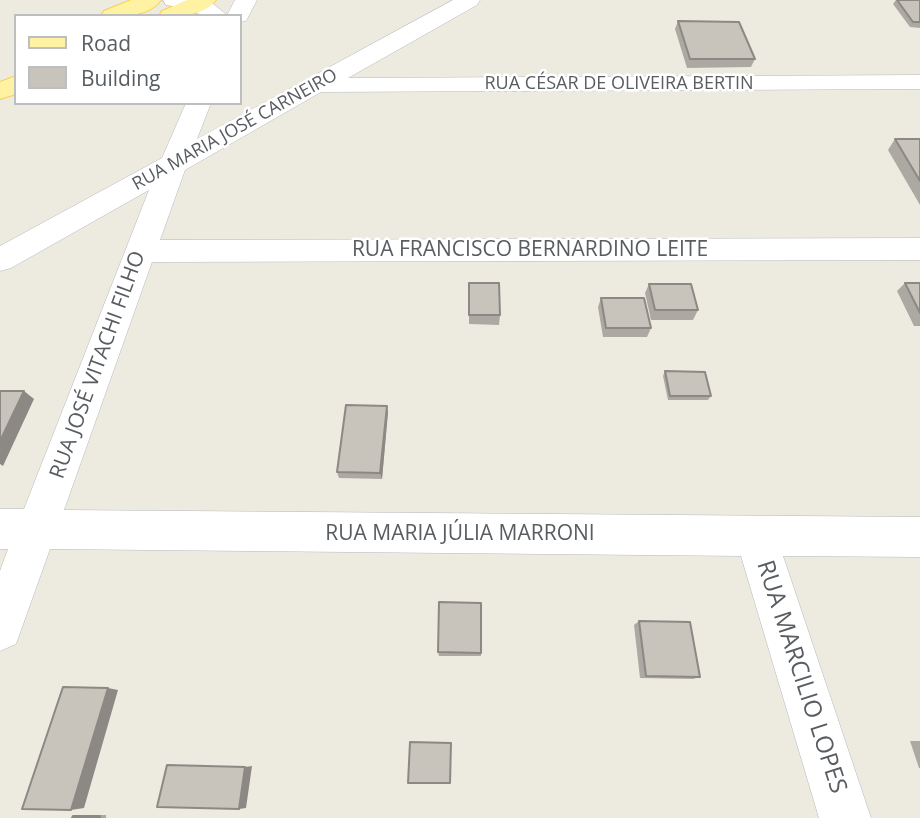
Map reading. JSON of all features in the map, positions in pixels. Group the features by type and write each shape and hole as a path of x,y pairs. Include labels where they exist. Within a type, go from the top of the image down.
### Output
{"main road":[{"path":"117,14 150,0"},
{"path":"175,14 202,2"}],"street":[{"path":"174,0 202,2 215,14"},
{"name":"RUA MARIA JOSÉ CARNEIRO","path":"0,260 469,0"},
{"name":"RUA CÉSAR DE OLIVEIRA BERTIN","path":"318,85 920,82"},
{"name":"RUA JOSÉ VITACHI FILHO","path":"0,628 18,530 141,251 198,105"},
{"name":"RUA FRANCISCO BERNARDINO LEITE","path":"141,251 920,249"},
{"name":"RUA MARIA JÚLIA MARRONI","path":"18,530 920,537"},
{"name":"RUA MARCILIO LOPES","path":"756,537 845,818"}],"building":[{"path":"897,0 920,0 920,22 913,22"},
{"path":"678,21 739,22 755,59 690,59"},
{"path":"895,139 920,139 920,181"},
{"path":"469,283 499,283 500,315 469,315"},
{"path":"905,283 920,283 920,313"},
{"path":"649,284 691,284 698,310 655,310"},
{"path":"601,298 644,298 651,328 606,328"},
{"path":"665,371 705,372 711,396 670,396"},
{"path":"0,391 24,391 0,441"},
{"path":"346,405 387,406 380,473 337,472"},
{"path":"439,602 481,603 481,653 438,652"},
{"path":"639,621 690,622 700,677 646,676"},
{"path":"63,687 108,688 71,810 22,809"},
{"path":"410,742 451,743 450,783 408,783"},
{"path":"167,765 245,767 239,809 157,807"},
{"path":"100,816 100,818 72,818"}]}
